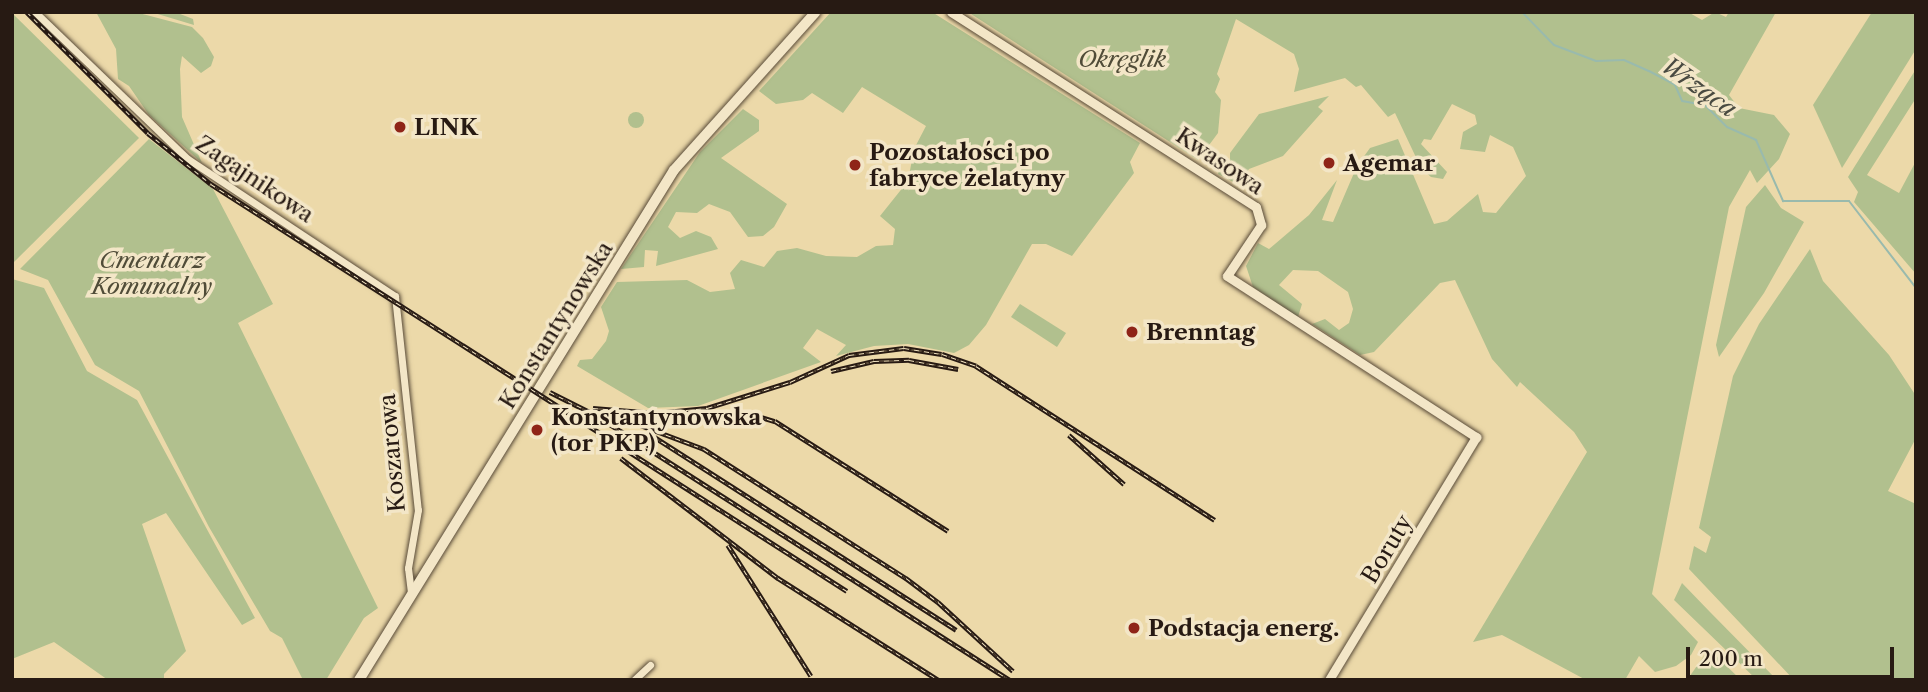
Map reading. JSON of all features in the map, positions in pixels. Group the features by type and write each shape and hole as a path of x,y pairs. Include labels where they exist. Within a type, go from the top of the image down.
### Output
{"main road":[{"name":"Konstantynowska","path":"359,680 674,170 816,12"}],"street":[{"name":"Zagajnikowa","path":"35,12 188,159 390,291 398,308"},
{"name":"Kwasowa","path":"951,12 1256,207 1261,225 1227,276 1476,437"},
{"name":"Koszarowa","path":"398,308 418,510 408,568 411,594"},
{"name":"Boruty","path":"1329,680 1476,437"},
{"path":"634,680 650,666"}],"green space":[{"path":"96,12 135,12 192,27 203,38 214,57 211,66 201,73 182,56 180,69 182,117 202,163 149,115 129,86 118,79 116,49"},
{"path":"151,12 175,12 193,19 194,25"},
{"path":"831,12 932,12 1140,143 1130,162 1134,173 1072,256 1046,244 1032,244 986,325 969,345 954,353 908,344 874,346 836,356 846,345 817,329 803,348 821,362 698,406 648,408 577,366 580,360 592,359 606,341 609,331 601,307 617,282 687,280 710,292 735,289 730,273 741,260 764,267 777,251 797,248 826,256 857,257 876,246 893,245 895,229 880,216 908,181 914,149 926,126 862,87 843,113 812,93 803,100 776,104 759,91"},
{"name":"Okręglik","path":"968,12 1688,12 1702,20 1715,12 1726,17 1729,12 1776,12 1729,95 1739,108 1774,115 1790,134 1779,159 1757,183 1750,170 1729,207 1652,594 1698,642 1691,655 1676,666 1655,672 1639,656 1625,680 1586,680 1502,635 1473,642 1587,452 1574,432 1520,382 1517,387 1492,359 1455,280 1440,283 1374,352 1360,355 1312,324 1325,319 1339,330 1349,323 1353,309 1348,292 1318,271 1293,270 1279,285 1302,304 1298,317 1253,287 1246,266 1258,243 1269,249 1309,215 1337,180 1322,220 1333,222 1357,166 1370,148 1398,139 1434,224 1447,221 1478,194 1483,212 1496,213 1526,176 1513,147 1490,135 1485,152 1460,149 1463,132 1477,124 1475,115 1452,104 1431,140 1424,139 1421,144 1447,172 1443,179 1431,177 1421,168 1395,113 1388,117 1361,85 1356,87 1345,78 1294,92 1299,69 1294,54 1236,19 1217,74 1220,79 1215,92 1221,100 1218,133 1198,160"},
{"path":"1872,12 1916,12 1916,49 1842,168 1813,105"},
{"path":"12,13 139,138 12,264"},
{"path":"1916,69 1916,98 1867,175 1899,193 1916,161 1916,274 1854,202 1858,192 1848,177"},
{"path":"1329,96 1318,107 1323,111 1283,156 1249,169 1239,185 1218,174 1220,168 1230,171 1230,153 1259,114"},
{"path":"743,109 759,120 759,131 721,158 787,204 774,227 763,236 748,237 730,212 709,204 697,213 676,212 668,227 680,238 696,231 711,237 718,249 656,266 658,251 645,250 644,267 621,269 700,152"},
{"path":"636,112 644,120 636,128 628,120"},
{"name":"Cmentarz Komunalny","path":"149,139 213,189 273,304 238,323 378,608 364,618 326,680 303,680 282,638 270,631 209,527 139,391 95,365 48,280 20,269"},
{"path":"1765,185 1781,208 1804,222 1764,293 1719,357 1716,345 1746,207"},
{"path":"1810,249 1823,281 1889,355 1916,396 1916,438 1888,491 1916,504 1916,680 1794,680 1689,569 1694,546 1706,553 1711,537 1699,528 1733,376 1759,324"},
{"path":"12,279 44,288 87,371 137,400 255,618 242,625 166,513 142,524 186,651 164,674 164,680 108,680 54,642 12,659"},
{"path":"1020,304 1066,333 1057,347 1011,317"},
{"path":"1682,583 1777,680 1757,680 1674,600"},
{"path":"1709,649 1741,680 1687,680"}],"waterway":[{"name":"Wrząca","path":"1522,12 1554,45 1596,61 1624,60 1649,71 1675,85 1682,101 1705,105 1727,127 1756,140 1783,201 1849,201 1916,288"}],"railway":[{"path":"27,12 148,133 211,184 847,591"},
{"path":"593,408 656,413 707,408 790,382 849,355 904,348 942,354 976,366 1215,520"},
{"path":"831,371 874,361 909,360 958,369"},
{"path":"550,392 594,414 1010,680"},
{"path":"714,412 748,413 775,421 948,531"},
{"path":"619,417 704,449 906,578 938,602 1013,671"},
{"path":"1069,435 1124,484"},
{"path":"653,436 956,630"},
{"path":"621,458 778,578 939,680"},
{"path":"728,545 811,676"}],"place":[{"name":"LINK","path":"400,127"},
{"name":"Agemar","path":"1329,163"},
{"name":"Pozostałości po fabryce żelatyny","path":"855,165"},
{"name":"Brenntag","path":"1132,332"},
{"name":"Konstantynowska (tor PKP)","path":"537,430"},
{"name":"Podstacja energ.","path":"1134,628"}]}
